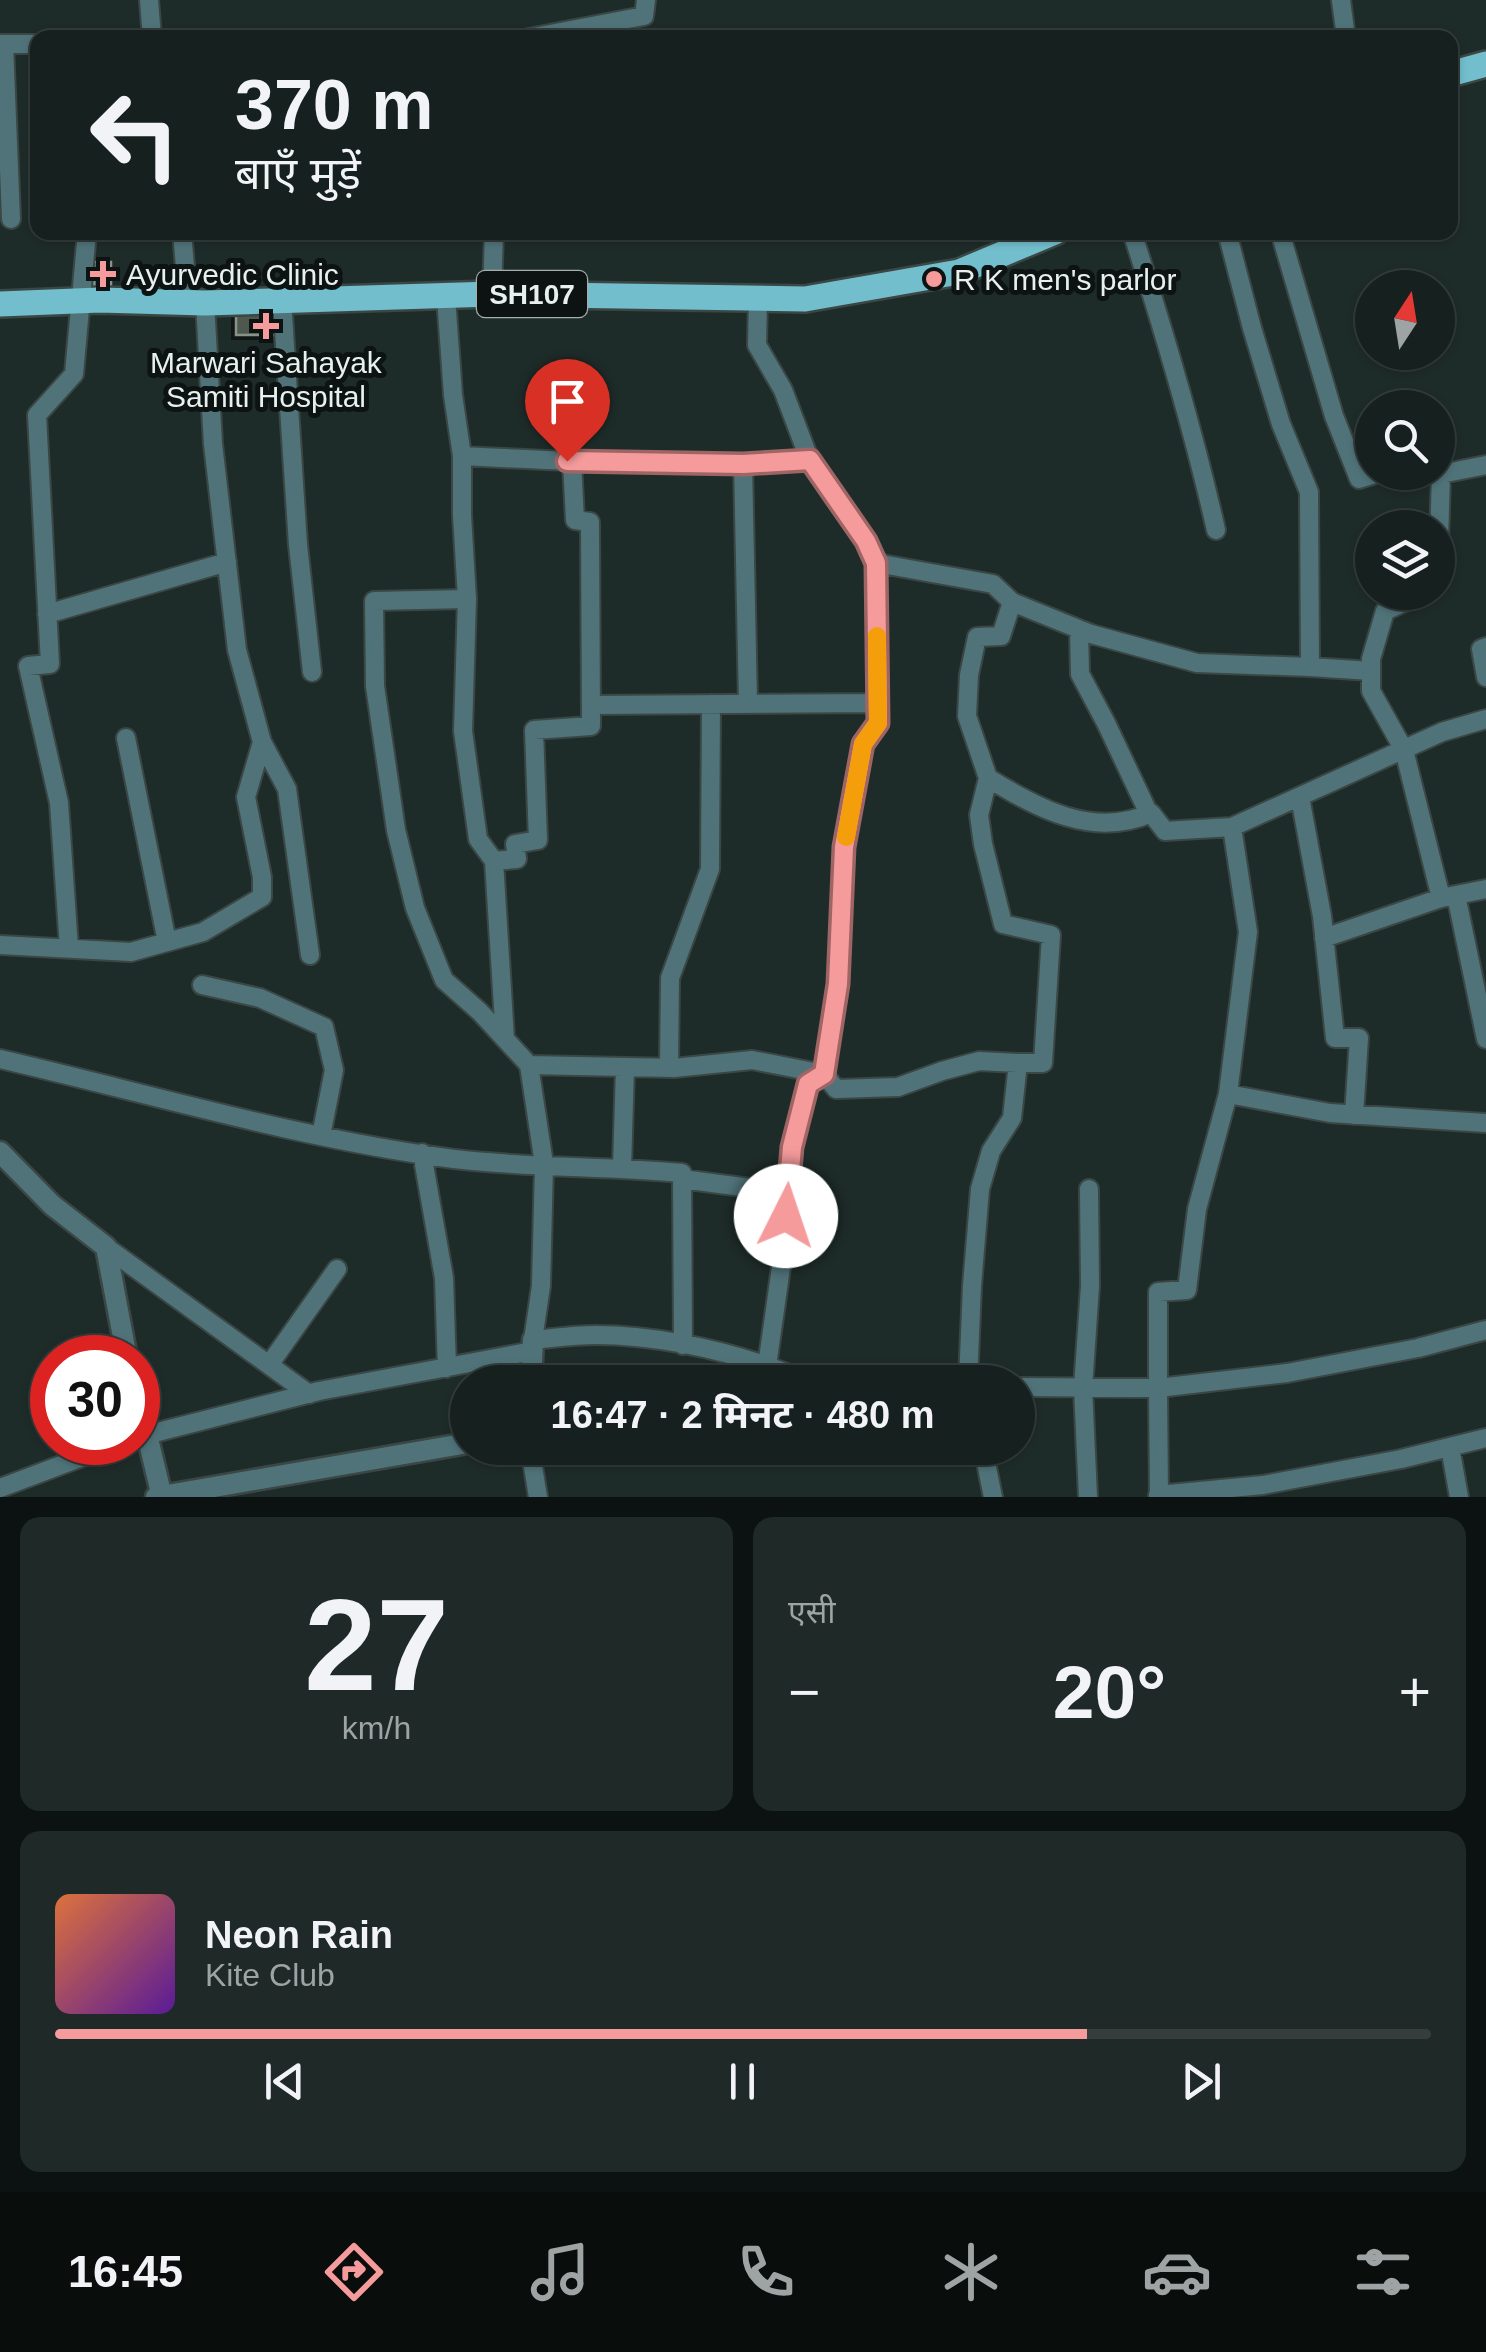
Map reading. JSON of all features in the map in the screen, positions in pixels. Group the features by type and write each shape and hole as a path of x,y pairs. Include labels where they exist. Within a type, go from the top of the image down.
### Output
{"main road":[{"path":"1458,72 1486,64"},
{"name":"SH107","path":"0,304 492,294 805,299 959,272 1036,240"}],"street":[{"path":"147,30 149,0"},
{"path":"571,30 644,16 646,0"},
{"path":"1340,0 1345,30"},
{"path":"11,218 2,44 30,44"},
{"path":"69,948 59,803 28,666 50,664 37,415 74,374 86,240"},
{"path":"184,240 196,302 237,650 262,742 286,789 310,955"},
{"path":"492,294 494,240"},
{"path":"1135,240 1166,334 1216,530"},
{"path":"1229,240 1275,404 1309,492 1310,667"},
{"path":"1282,240 1334,416 1355,469"},
{"path":"446,297 452,395 462,456 468,598 463,731 478,840 494,861 505,1039"},
{"path":"758,298 757,345 783,390 810,460 866,541 876,563 878,703 878,723 863,744 844,847 838,984 824,1074 808,1084 792,1147 785,1239 768,1365"},
{"path":"282,300 298,545 312,672"},
{"path":"462,456 743,464 810,460"},
{"path":"494,861 516,859 515,844 538,840 534,730 591,726 590,522 575,520 572,461"},
{"path":"743,464 748,704"},
{"path":"1455,470 1486,465"},
{"path":"47,614 227,562"},
{"path":"876,563 993,584 1012,602 1079,629 1197,664 1371,671"},
{"path":"468,598 374,601 374,686 396,830 415,908 444,980 529,1065 544,1164 541,1286 532,1365"},
{"path":"529,1065 669,1068 752,1060 824,1074 836,1089 898,1088 978,1060 1043,1063 1051,935 1003,924 979,814 988,778 968,716 969,675 977,637 1001,636 1012,602"},
{"path":"1390,610 1386,612 1371,659 1371,690 1404,750 1449,897 1486,1040"},
{"path":"1079,629 1080,674 1149,814 1165,831 1232,827 1442,732 1486,719"},
{"path":"1486,647 1481,649 1486,676"},
{"path":"590,705 878,703"},
{"path":"669,1068 670,978 710,870 711,704"},
{"path":"126,738 166,942"},
{"path":"0,945 131,952 204,932 262,898 262,877 246,798 262,742"},
{"path":"988,778 1052,813 1104,824 1149,814"},
{"path":"1300,797 1324,938 1335,1038 1359,1038 1354,1115"},
{"path":"1232,827 1248,932 1228,1094 1197,1209 1187,1290 1158,1292 1158,1496 1263,1485 1401,1459 1486,1438"},
{"path":"1324,938 1449,897 1486,889"},
{"path":"202,985 260,998 324,1027 334,1070 321,1136"},
{"path":"0,1059 150,1098 422,1154 682,1172 683,1345"},
{"path":"969,1365 980,1190 991,1151 1012,1118 1018,1062"},
{"path":"622,1168 625,1067"},
{"path":"1228,1094 1330,1113 1486,1123"},
{"path":"0,1152 52,1205 309,1394"},
{"path":"422,1154 444,1278 447,1368"},
{"path":"682,1180 788,1192"},
{"path":"1088,1190 1090,1286 1083,1388 1088,1497"},
{"path":"106,1247 123,1335"},
{"path":"269,1364 337,1269"},
{"path":"1035,1387 1158,1388 1287,1373 1418,1348 1486,1330"},
{"path":"160,1431 309,1394 596,1335 683,1345 765,1365"},
{"path":"151,1465 160,1496 450,1446"},
{"path":"1450,1447 1459,1497"},
{"path":"0,1488 61,1465"},
{"path":"533,1465 538,1497"},
{"path":"985,1465 992,1497"}],"building":[{"path":"94,262 111,262 111,289 94,288"},
{"path":"236,306 276,306 276,335 236,335"}],"slow traffic":[{"path":"846,837 863,744 878,723 877,636"}],"place":[{"name":"Ayurvedic Clinic","path":"103,274"},
{"name":"R K men's parlor","path":"934,279"},
{"name":"Marwari Sahayak Samiti Hospital","path":"266,326"}],"route":[{"path":"567,461 743,464 810,460 866,541 876,563 878,723 863,744 844,847 838,984 824,1074 808,1084 792,1147 786,1216"}]}
